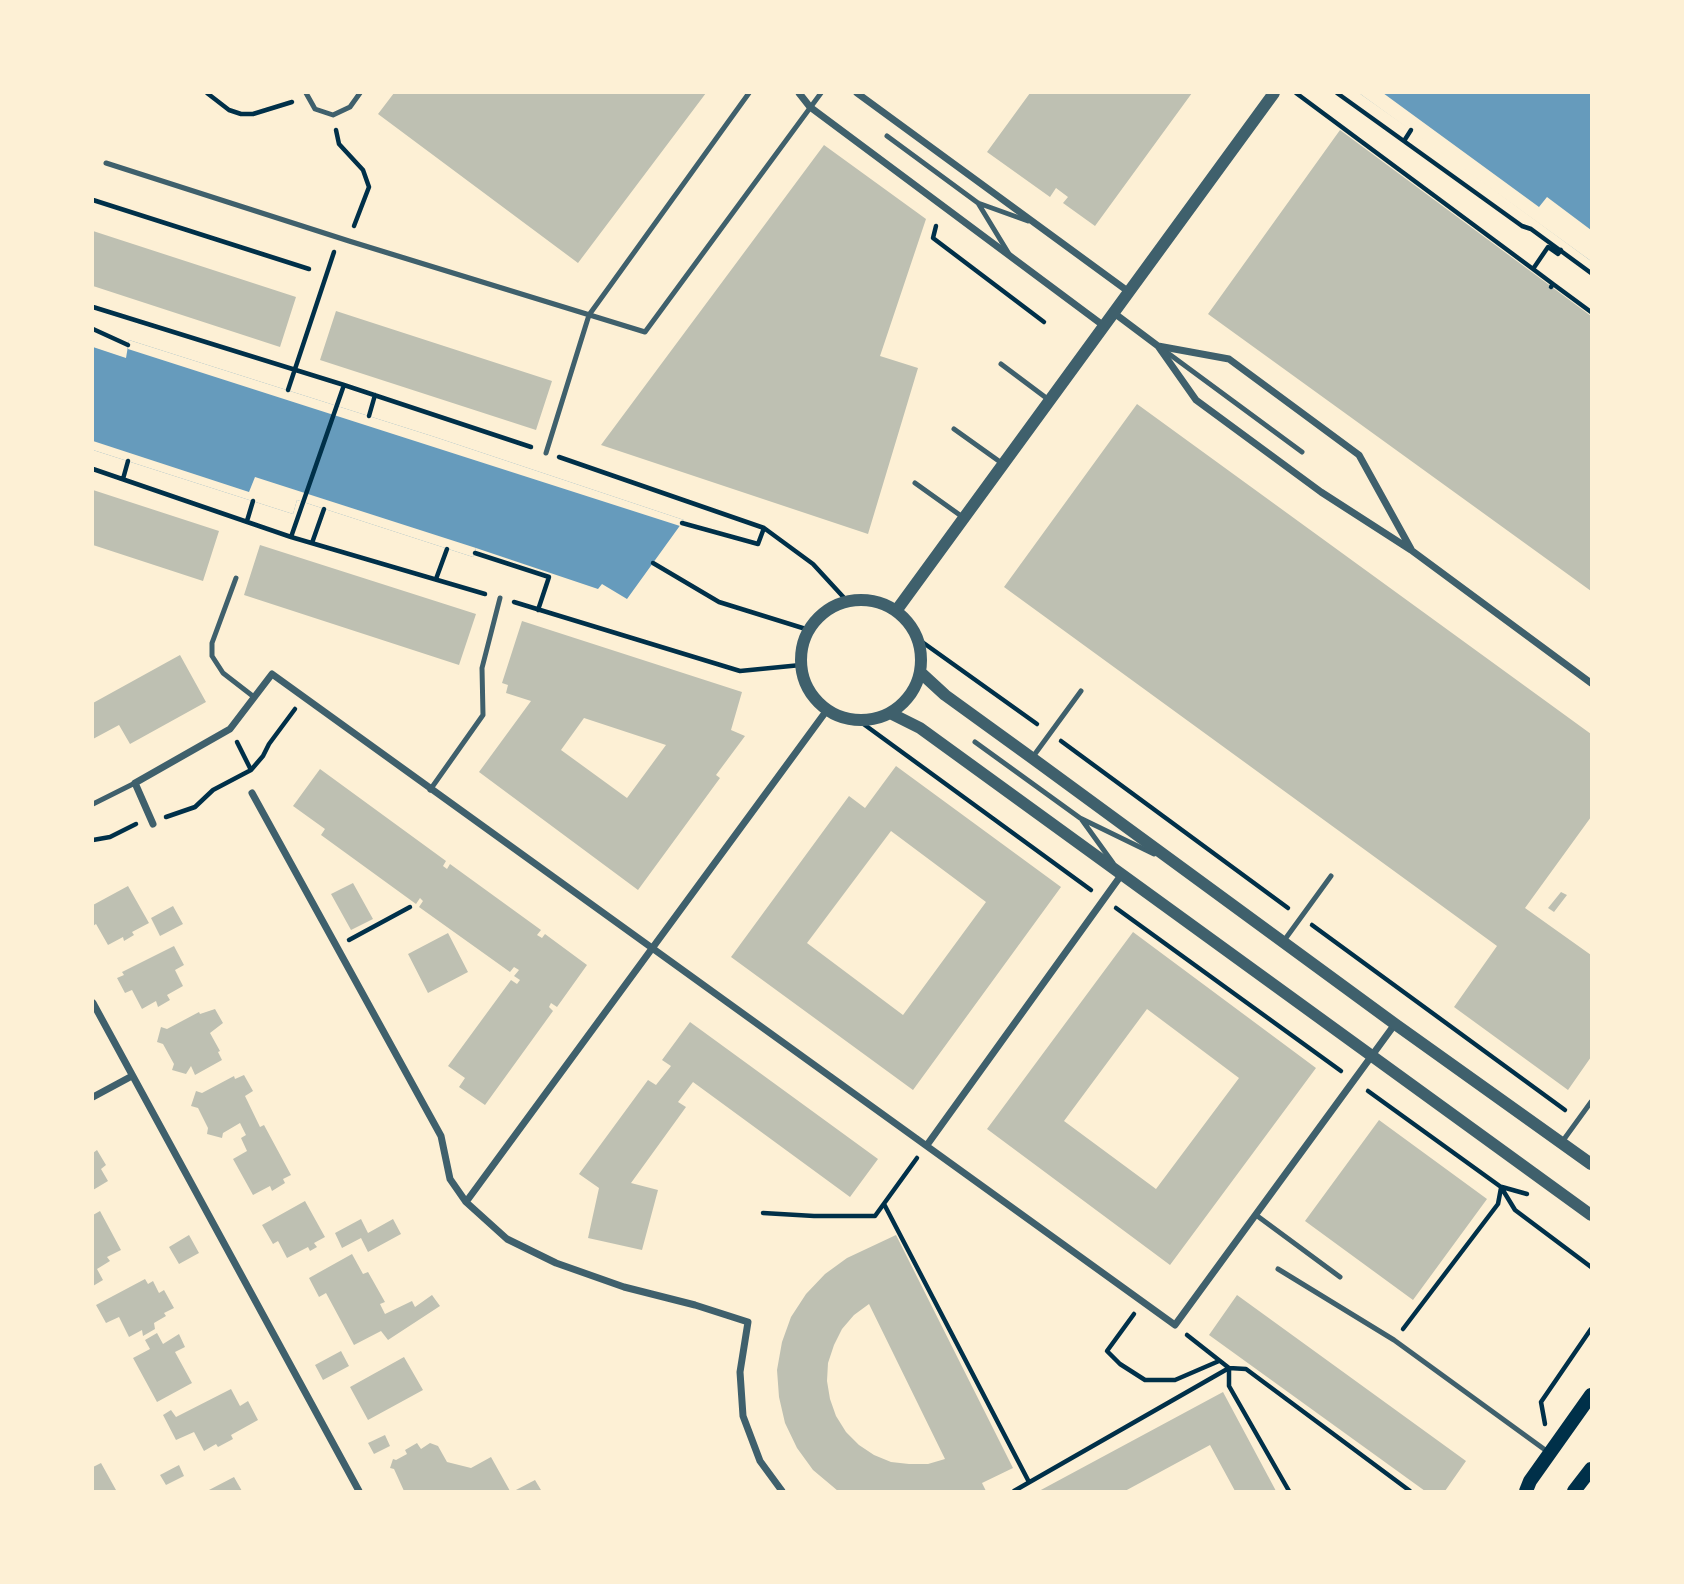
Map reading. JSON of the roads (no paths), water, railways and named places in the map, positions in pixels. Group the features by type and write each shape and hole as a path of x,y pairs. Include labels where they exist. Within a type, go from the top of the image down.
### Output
{"main road":[{"path":"1526,1491 1591,1395"},
{"path":"1574,1491 1591,1469"}],"street":[{"path":"799,93 810,107 1104,326"},
{"path":"857,93 1129,292"},
{"path":"896,611 1274,93"},
{"path":"1114,313 1158,346 1196,400 1321,492 1411,550 1591,682"},
{"path":"1158,346 1229,359 1359,455 1411,550"},
{"path":"847,601 881,603 896,611 909,624 918,639 921,655 920,672 909,695 890,713 874,719 842,717 827,710 814,698 805,682 801,665 802,647 808,630 818,617 847,601"},
{"path":"920,672 945,695 1591,1164"},
{"path":"153,824 135,783 230,729 272,674 1175,1325 1395,1024"},
{"path":"466,1202 827,710"},
{"path":"890,713 920,728 1591,1215"},
{"path":"252,793 441,1136 450,1179 466,1202 507,1239 556,1263 624,1287 748,1322 740,1372 743,1416 760,1461 782,1491"},
{"path":"927,1145 1122,874"},
{"path":"93,1003 359,1491"},
{"path":"93,1097 132,1076"}],"lane":[{"path":"305,94 315,109 333,116 350,107 360,93"},
{"path":"546,453 589,315 749,93"},
{"path":"106,163 338,238 645,332 821,93"},
{"path":"887,136 978,203 1035,223"},
{"path":"978,203 1011,257"},
{"path":"1158,346 1303,452"},
{"path":"1001,364 1050,401"},
{"path":"954,429 1004,465"},
{"path":"915,483 965,519"},
{"path":"236,578 212,643 212,656 223,673 254,697"},
{"path":"430,790 483,715 482,668 500,598"},
{"path":"1032,758 1082,691"},
{"path":"975,742 1080,818 1176,864"},
{"path":"93,804 135,783"},
{"path":"1080,818 1122,874"},
{"path":"1283,942 1331,876"},
{"path":"1562,1142 1591,1102"},
{"path":"1256,1214 1339,1277"},
{"path":"1278,1269 1394,1340 1550,1454"}],"water":[{"path":"1359,93 1591,93 1591,261 1445,154"},
{"path":"129,340 435,437 684,520 627,599 602,584 598,589 476,548 473,557 297,500 293,514 93,450 93,347 126,358"}]}
